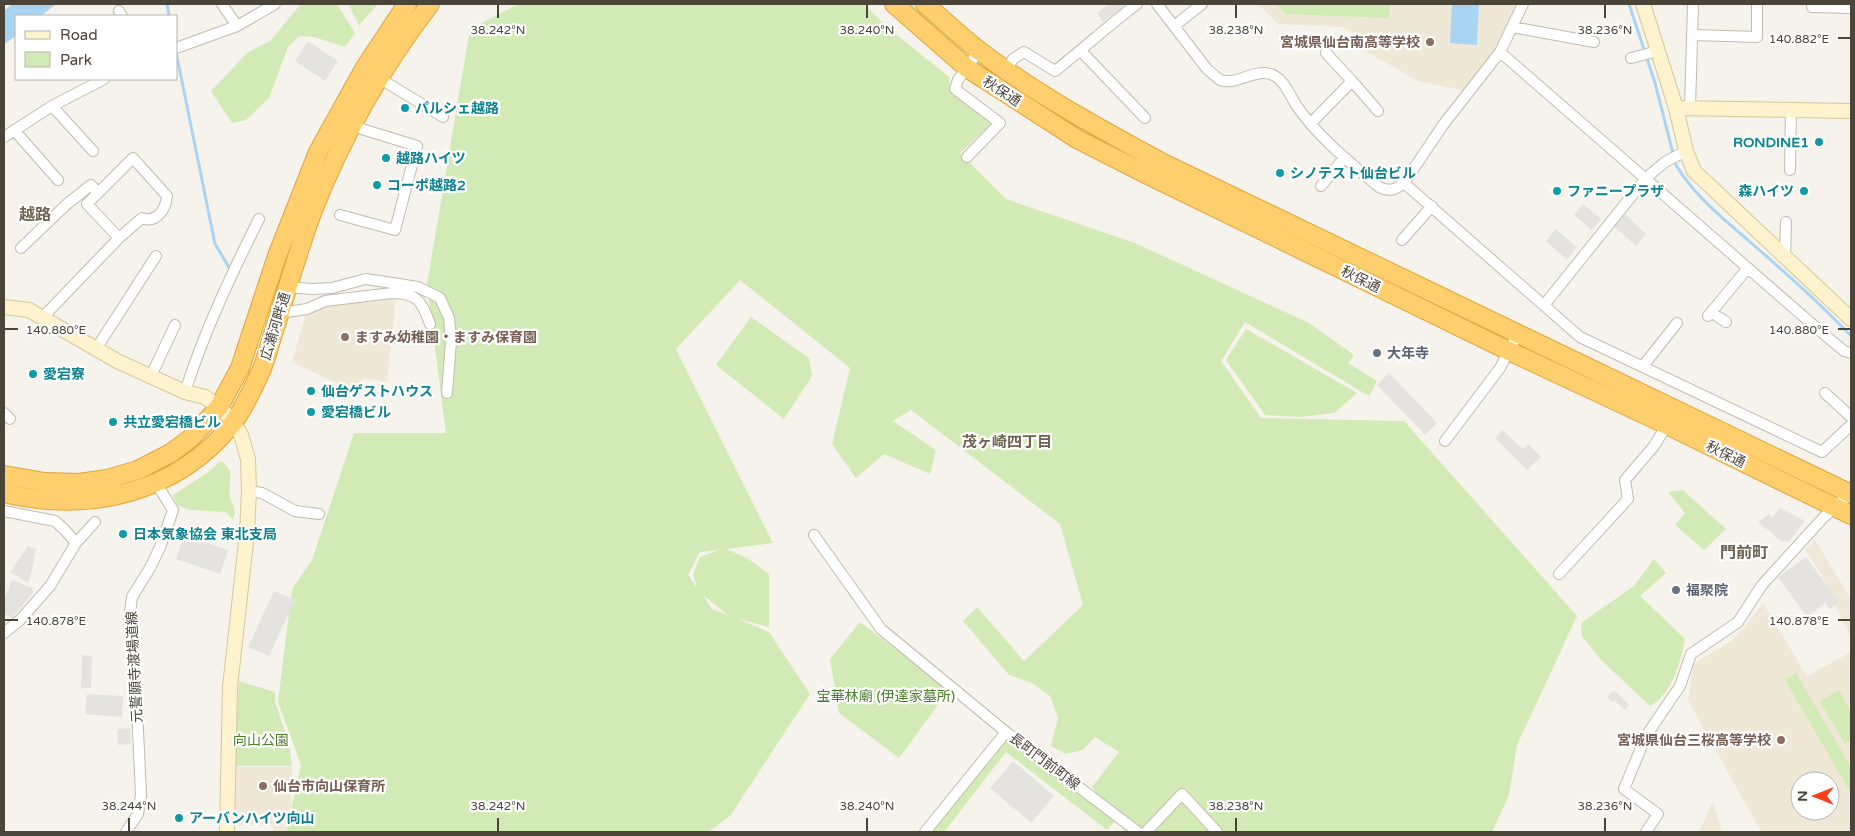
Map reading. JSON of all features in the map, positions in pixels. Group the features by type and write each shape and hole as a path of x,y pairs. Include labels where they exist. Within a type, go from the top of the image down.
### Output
{"highway":[{"name":"広瀬河畔通","path":"4,475 64,484 107,480 138,470 171,453 191,438 219,407 240,368 277,256 318,152 364,69 408,4"},
{"name":"広瀬河畔通","path":"4,493 41,500 91,500 124,495 156,483 180,470 209,448 234,422 261,370 312,214 330,169 379,78 430,4"},
{"name":"秋保通","path":"894,4 967,68 1077,139 1509,351 1668,425 1851,515"},
{"name":"秋保通","path":"925,4 979,51 1006,70 1086,121 1161,162 1851,493"}],"street":[{"path":"222,4 237,26"},
{"path":"178,47 237,26 275,4"},
{"path":"1006,70 1013,60 1024,52 1055,70 1081,51 1106,27 1138,4"},
{"path":"1157,4 1207,69 1220,80 1236,80 1265,73 1274,75 1284,85 1297,107 1331,146 1378,187 1386,190 1395,190 1404,183 1443,125 1500,52 1523,4"},
{"path":"1174,26 1202,4"},
{"path":"1643,4 1655,52 1676,108 1682,153 1700,178 1851,319"},
{"path":"1690,108 1693,4"},
{"path":"1693,36 1757,37 1757,5"},
{"path":"1812,7 1851,8"},
{"path":"1512,28 1594,42"},
{"path":"968,156 1000,123 955,89 958,80 979,51"},
{"path":"1081,51 1145,118"},
{"path":"1500,52 1646,178 1747,269 1831,341 1844,351 1851,353"},
{"path":"1634,57 1655,52"},
{"path":"1326,53 1378,111"},
{"path":"379,78 443,117"},
{"path":"4,137 52,106 102,80"},
{"path":"1311,123 1352,82"},
{"path":"52,106 94,151"},
{"path":"1676,108 1851,111"},
{"path":"1790,170 1791,110"},
{"path":"340,215 396,230 417,146 352,126"},
{"path":"14,130 58,180"},
{"path":"1545,304 1646,178 1665,162 1682,153"},
{"path":"42,318 119,238 142,218 149,221 154,219 166,206 166,196 133,158 87,204 119,238"},
{"path":"1321,186 1344,158"},
{"path":"1404,183 1545,304 1580,337 1822,452 1851,425"},
{"path":"21,248 66,204 91,185 98,193"},
{"path":"1402,240 1432,206"},
{"path":"185,392 205,334 259,219"},
{"path":"1785,257 1786,222"},
{"path":"96,349 156,256"},
{"path":"1726,322 1710,314 1747,269"},
{"path":"287,287 332,288 366,279 418,287 440,298 449,318 451,341 447,393"},
{"path":"279,313 307,309 325,301 402,293 412,295 421,304 430,324"},
{"path":"4,306 29,310 150,378 185,392 205,397 219,407 234,422 241,435 248,459 249,491 247,533 230,687 227,832"},
{"path":"1643,366 1677,323"},
{"path":"150,378 175,325"},
{"path":"1445,441 1500,368 1518,333"},
{"path":"1825,394 1851,417"},
{"path":"1559,574 1628,499 1625,480 1654,446 1668,425"},
{"name":"元誓願寺渡場道線","path":"126,832 138,814 141,794 136,699 129,622 132,597 150,568 161,545 173,510 156,483"},
{"path":"249,491 262,493 294,511 319,514"},
{"path":"1646,832 1658,814 1624,788 1646,736 1680,686 1692,654 1738,622 1762,585 1834,507 1851,493"},
{"path":"4,511 54,521 76,543"},
{"path":"4,633 20,620 50,586 76,543 95,522"},
{"path":"814,535 881,630 1006,732"},
{"name":"長町門前町線","path":"925,832 1006,732 1138,832"},
{"path":"1146,832 1182,794 1217,832"}],"shaded area":[{"path":"1109,4 1123,4 1124,6 1103,22 1097,13"},
{"name":"宮城県仙台南高等学校","path":"1258,4 1518,4 1497,49 1465,91 1418,81 1362,49 1356,35 1343,27 1278,24"},
{"path":"308,41 338,61 325,81 295,61"},
{"path":"1583,204 1601,219 1592,230 1574,215"},
{"path":"1625,214 1646,234 1636,246 1614,226"},
{"path":"1556,229 1577,247 1567,260 1546,241"},
{"name":"ますみ幼稚園・ますみ保育園","path":"396,297 387,382 363,378 359,394 292,362 306,313 324,306"},
{"path":"1389,373 1437,423 1425,435 1377,385"},
{"path":"1503,430 1523,449 1528,444 1541,457 1527,470 1495,438"},
{"path":"1780,508 1805,521 1789,542 1781,541 1758,522 1769,514 1772,517"},
{"path":"184,535 228,550 220,574 176,559"},
{"path":"1815,540 1848,594 1851,604 1851,638 1822,575 1805,550"},
{"path":"28,546 36,549 28,583 10,572"},
{"path":"1806,557 1839,602 1830,609 1825,603 1807,617 1778,577"},
{"path":"12,580 32,588 33,593 12,618 4,614 4,600"},
{"path":"274,591 295,600 269,656 248,647"},
{"name":"宮城県仙台三桜高等学校","path":"1763,603 1807,676 1851,652 1851,832 1761,832 1688,700 1693,667 1697,662 1731,641 1744,628"},
{"path":"82,655 92,656 91,688 81,688"},
{"path":"1614,690 1629,705 1625,710 1614,700 1612,702 1607,697"},
{"path":"87,694 123,696 122,717 85,714"},
{"path":"130,728 131,744 118,745 117,729"},
{"path":"1013,761 1054,796 1031,823 990,788"},
{"name":"仙台市向山保育所","path":"234,767 292,767 291,805 285,832 273,832 273,825 233,825"},
{"path":"1713,801 1722,832 1699,832"}],"green space":[{"path":"301,4 337,4 355,33 345,47 314,37 299,36 288,47 269,98 246,120 232,123 211,91 247,53 270,41"},
{"path":"348,4 378,4 359,25"},
{"path":"519,4 864,4 886,26 949,77 950,90 989,119 990,125 960,153 1006,199 1135,243 1309,323 1354,355 1348,363 1377,381 1369,396 1245,322 1221,361 1261,418 1404,421 1577,616 1517,745 1509,795 1492,832 1125,832 1092,787 1119,752 1095,737 1083,750 1066,754 1051,746 1058,718 1050,696 1032,683 1009,675 963,621 977,607 1024,661 1083,605 1060,524 911,410 893,421 936,450 930,474 884,454 856,478 832,444 850,368 740,280 676,349 773,543 726,549 747,558 769,574 769,627 738,619 769,632 810,694 730,816 708,832 286,832 301,765 278,702 292,589 312,560 354,433 446,433 427,284 470,29","holes":["719,550 700,557 693,574 697,588 688,575 700,552","703,595 728,615 712,609"]},
{"path":"908,4 912,4 966,50 963,52"},
{"path":"1276,4 1390,4 1389,18 1286,14"},
{"path":"985,65 1503,336 1125,153 1089,134 1018,91 984,68"},
{"path":"751,317 809,358 812,376 784,419 716,365"},
{"path":"1246,329 1357,393 1334,413 1301,417 1265,415 1226,360"},
{"path":"1529,347 1826,491 1824,492 1530,350"},
{"path":"221,461 229,469 230,473 229,491 235,512 233,519 226,512 189,510 177,505 173,495 207,473"},
{"path":"1683,490 1726,529 1704,550 1675,525 1685,513 1668,492"},
{"path":"1654,559 1666,573 1640,596 1685,639 1681,658 1670,685 1658,700 1650,706 1601,660 1582,636 1581,623 1634,586"},
{"name":"宝華林廟 (伊達家墓所)","path":"860,622 949,690 899,758 839,713 830,659"},
{"path":"1796,673 1851,767 1851,793 1840,771 1838,771 1785,680"},
{"name":"向山公園","path":"239,681 275,692 275,702 289,743 292,766 234,766"},
{"path":"1839,690 1851,712 1851,740 1845,744 1820,701"},
{"path":"1007,738 1115,821 1107,830 1006,752 944,832 931,832"}],"water":[{"path":"12,4 56,4 42,15 15,15 15,37 4,44 4,11"},
{"path":"1452,4 1479,4 1477,45 1450,43"}],"waterway":[{"path":"167,4 169,15"},
{"path":"1629,4 1655,83 1676,165 1684,177 1710,206 1802,288 1851,336"},
{"path":"178,62 215,244 230,269"}],"place":[{"name":"宮城県仙台南高等学校","path":"1430,42"},
{"name":"パルシェ越路","path":"405,108"},
{"name":"RONDINE1","path":"1819,142"},
{"name":"越路ハイツ","path":"386,158"},
{"name":"シノテスト仙台ビル","path":"1280,173"},
{"name":"コーポ越路2","path":"377,185"},
{"name":"ファニープラザ","path":"1557,191"},
{"name":"森ハイツ","path":"1804,191"},
{"name":"ますみ幼稚園・ますみ保育園","path":"345,337"},
{"name":"大年寺","path":"1377,353"},
{"name":"愛宕寮","path":"33,374"},
{"name":"仙台ゲストハウス","path":"311,391"},
{"name":"愛宕橋ビル","path":"311,412"},
{"name":"共立愛宕橋ビル","path":"113,422"},
{"name":"日本気象協会 東北支局","path":"123,534"},
{"name":"福聚院","path":"1676,590"},
{"name":"宮城県仙台三桜高等学校","path":"1781,740"},
{"name":"仙台市向山保育所","path":"263,786"},
{"name":"アーバンハイツ向山","path":"179,818"}],"district":[{"name":"越路","path":"35,214"},
{"name":"茂ヶ崎四丁目","path":"1007,442"},
{"name":"門前町","path":"1744,552"}]}
